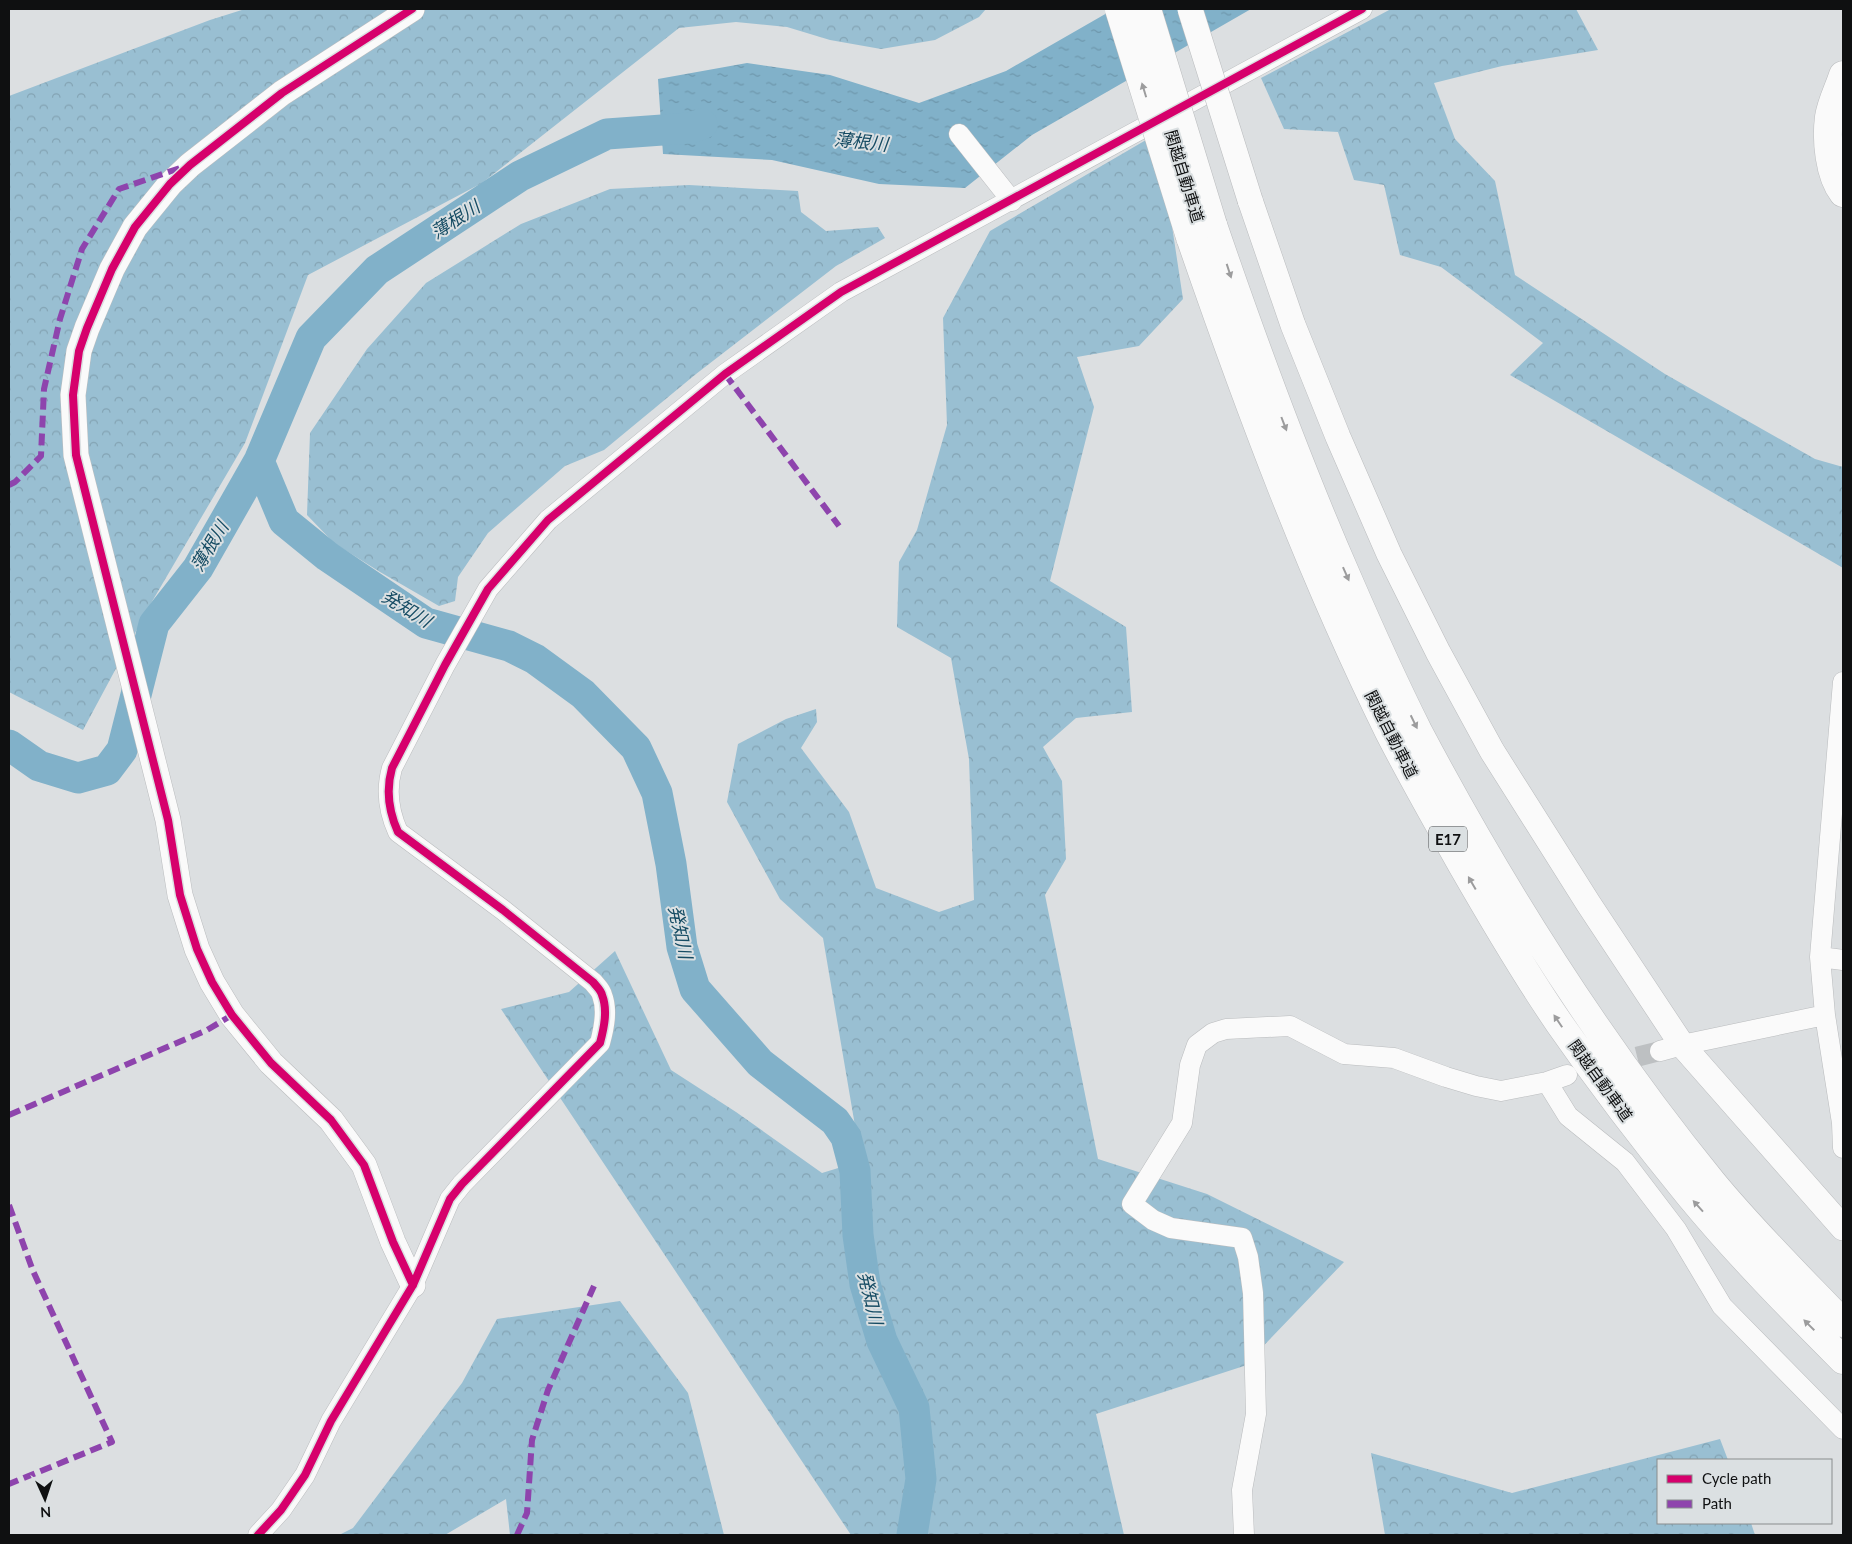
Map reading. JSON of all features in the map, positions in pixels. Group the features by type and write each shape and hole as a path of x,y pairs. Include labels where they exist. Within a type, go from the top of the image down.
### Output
{"main road":[{"name":"関越自動車道","path":"1119,9 1202,231 1248,330 1324,524 1368,626 1417,728 1467,820 1577,1001 1643,1094 1714,1184 1843,1323"},
{"name":"関越自動車道","path":"1147,9 1202,231 1261,437 1343,633 1390,733 1442,830 1498,928 1568,1036 1623,1111 1691,1198 1768,1284 1843,1360"},
{"path":"1843,75 1829,116 1829,143 1833,171 1843,194"}],"street":[{"path":"412,9 282,93 190,165 170,184 135,227 112,269 87,328 75,372 73,395 76,455 168,820 176,872 186,916 197,949 212,982 232,1015 271,1063 330,1120 364,1165 392,1242 413,1285"},
{"path":"1190,9 1250,200 1293,324 1338,437 1389,554 1438,652 1492,751 1588,903 1671,1048 1843,1228"},
{"path":"258,1535 294,1493 331,1422 413,1285 450,1199 462,1184 600,1043 605,1027 602,995 593,982 503,910 398,832 390,810 389,785 392,768 488,589 548,520 725,374 841,292 1012,201 1362,9"},
{"path":"959,134 1012,201"},
{"path":"1843,682 1820,957 1825,1015 1842,1123 1843,1148"},
{"path":"1820,957 1843,960"},
{"path":"1671,1048 1825,1015"},
{"path":"1244,1535 1242,1490 1256,1414 1253,1293 1248,1257 1242,1238 1171,1228 1153,1220 1132,1204 1182,1123 1190,1065 1197,1045 1213,1033 1226,1029 1290,1026 1344,1054 1394,1058 1476,1086 1501,1091 1547,1082 1567,1075"},
{"path":"1547,1082 1568,1116 1625,1162 1676,1229 1722,1306 1843,1429"}],"green space":[{"path":"245,9 986,9 979,17 935,40 881,49 830,40 787,27 736,22 679,28 482,183 308,275 245,443 150,605 83,730 9,692 9,96 210,20"},
{"path":"1391,9 1576,9 1598,50 1502,66 1434,83 1455,139 1495,181 1515,275 1665,374 1815,459 1843,467 1843,568 1510,375 1543,343 1441,267 1400,255 1384,185 1354,180 1338,132 1284,129 1261,78"},
{"path":"1158,133 1183,299 1139,346 1077,357 1094,407 1050,581 1126,627 1132,712 1076,718 1043,747 1062,781 1066,859 1045,895 1098,1159 1207,1194 1344,1262 1244,1366 1096,1414 1124,1535 851,1535 501,1009 569,992 615,951 671,1070 736,1112 822,1173 861,1161 823,938 780,899 727,802 738,744 786,719 816,709 817,722 801,748 849,812 876,888 939,912 974,900 969,759 951,658 897,627 899,562 917,530 947,425 943,318 990,231"},
{"path":"689,185 798,191 801,212 826,231 878,227 885,238 836,266 696,374 604,450 565,466 488,533 458,577 455,601 439,606 380,572 334,543 307,515 310,433 367,349 426,283 521,224 610,189"},
{"path":"620,1301 688,1393 724,1535 510,1535 506,1499 445,1535 339,1535 353,1528 462,1383 497,1319"},
{"path":"1720,1439 1728,1459 1657,1459 1657,1524 1751,1524 1755,1535 1385,1535 1371,1453 1512,1493"}],"water":[{"path":"1114,9 1251,9 1032,135 965,188 879,184 772,160 663,154 658,79 747,63 830,75 919,103 1006,71"}],"waterway":[{"name":"薄根川","path":"9,745 39,766 78,778 107,770 122,750 154,624 198,568 259,461 311,338 377,270 520,176 607,134 690,128 702,124"},
{"name":"発知川","path":"259,461 284,521 327,556 426,623 509,646 535,659 583,694 636,748 657,793 671,864 682,947 695,989 760,1063 835,1121 846,1137 855,1171 858,1235 865,1284 882,1341 914,1408 921,1479 912,1535"}],"tunnel":[{"path":"1608,1064 1660,1051"}],"marked path":[{"path":"9,485 15,482 41,456 44,389 60,319 82,249 119,189 183,167"},
{"path":"725,374 839,526"},
{"path":"9,1115 207,1030 232,1015"},
{"path":"9,1205 33,1271 112,1442 9,1484"},
{"path":"517,1535 527,1513 532,1440 548,1390 594,1286"}],"cycle path":[{"path":"412,9 282,93 190,165 170,184 135,227 112,269 79,351 73,395 76,455 168,820 180,895 197,949 212,982 232,1015 271,1063 331,1120 364,1165 393,1242 413,1285"},
{"path":"258,1535 281,1510 305,1475 331,1421 413,1285 450,1199 462,1184 600,1043 605,1019 605,1007 600,990 593,982 503,910 398,832 392,817 389,800 392,768 445,665 488,589 548,520 725,374 841,292 1362,9"}]}
